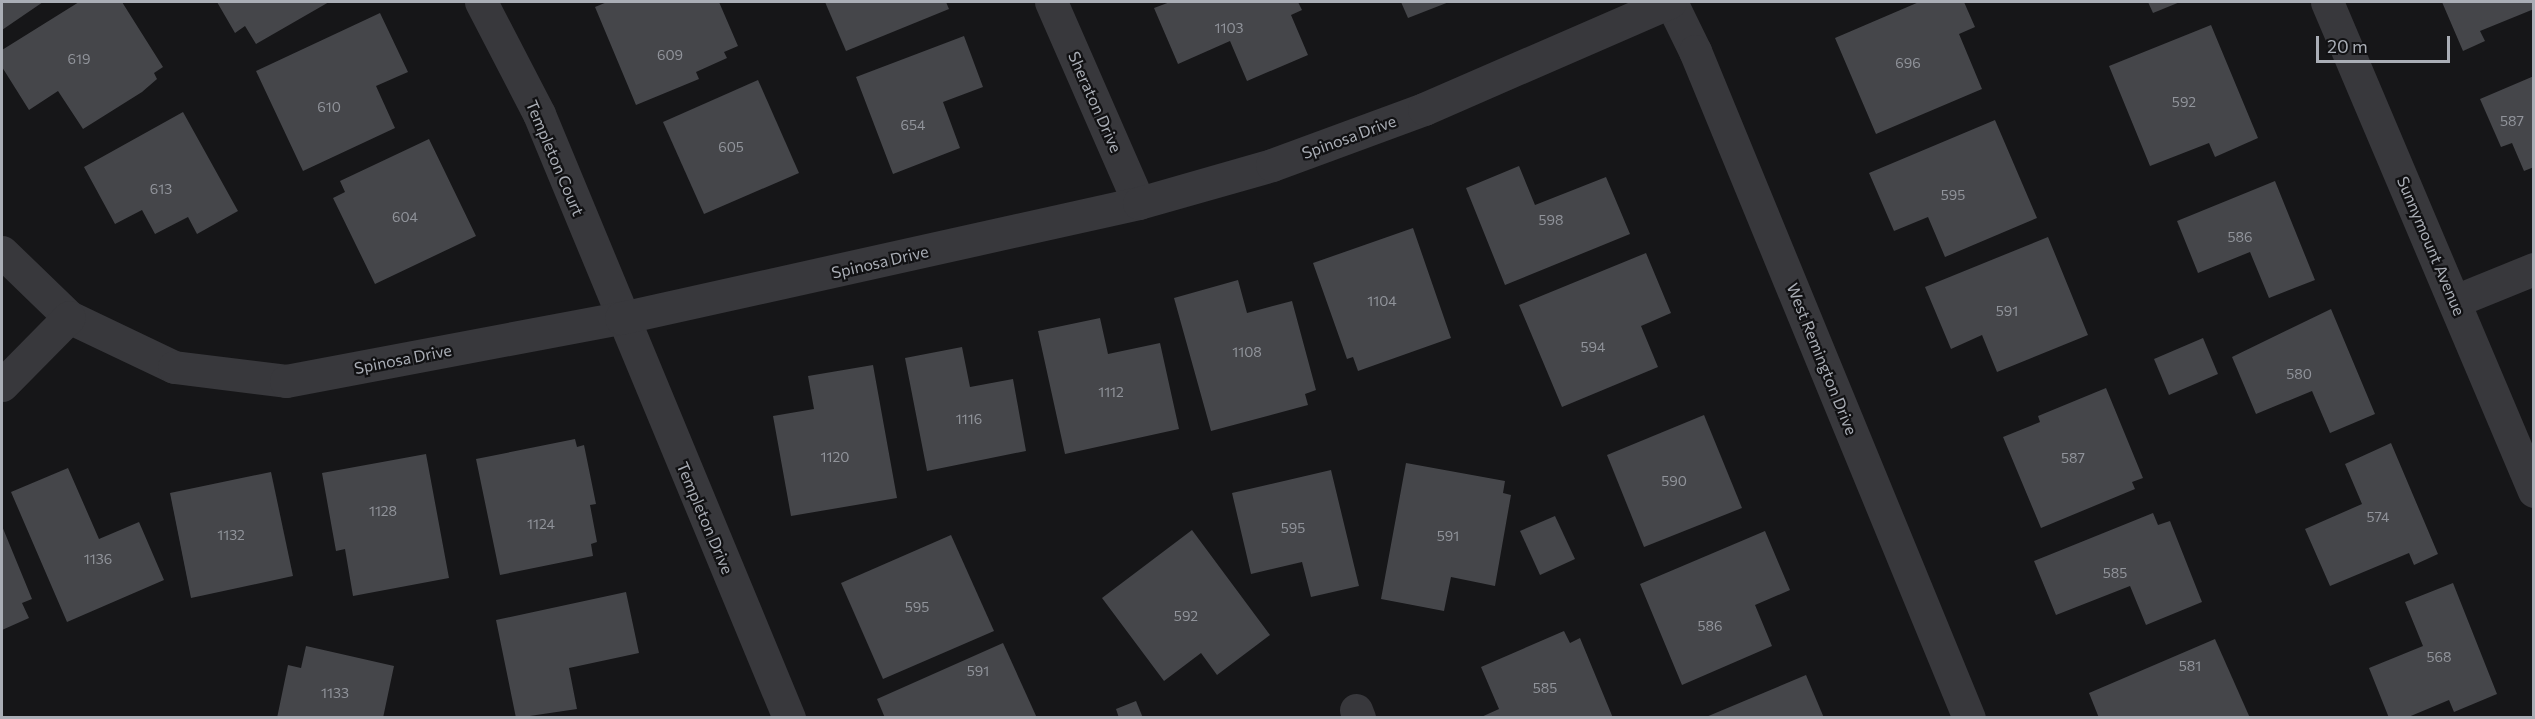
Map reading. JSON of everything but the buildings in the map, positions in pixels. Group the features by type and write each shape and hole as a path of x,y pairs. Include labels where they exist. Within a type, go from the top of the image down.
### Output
{"street":[{"name":"Templeton Court","path":"481,2 539,114 621,318"},
{"name":"Sheraton Drive","path":"1051,2 1139,203"},
{"name":"Spinosa Drive","path":"2,252 69,316 174,366 286,381 621,318 1139,203 1272,165 1424,109 1671,2"},
{"name":"West Remington Drive","path":"1671,2 1695,51 1969,717"},
{"name":"Sunnymount Avenue","path":"2327,2 2534,491"},
{"path":"2455,301 2534,269"},
{"path":"2,385 69,316"},
{"name":"Templeton Drive","path":"621,318 780,715"}]}
